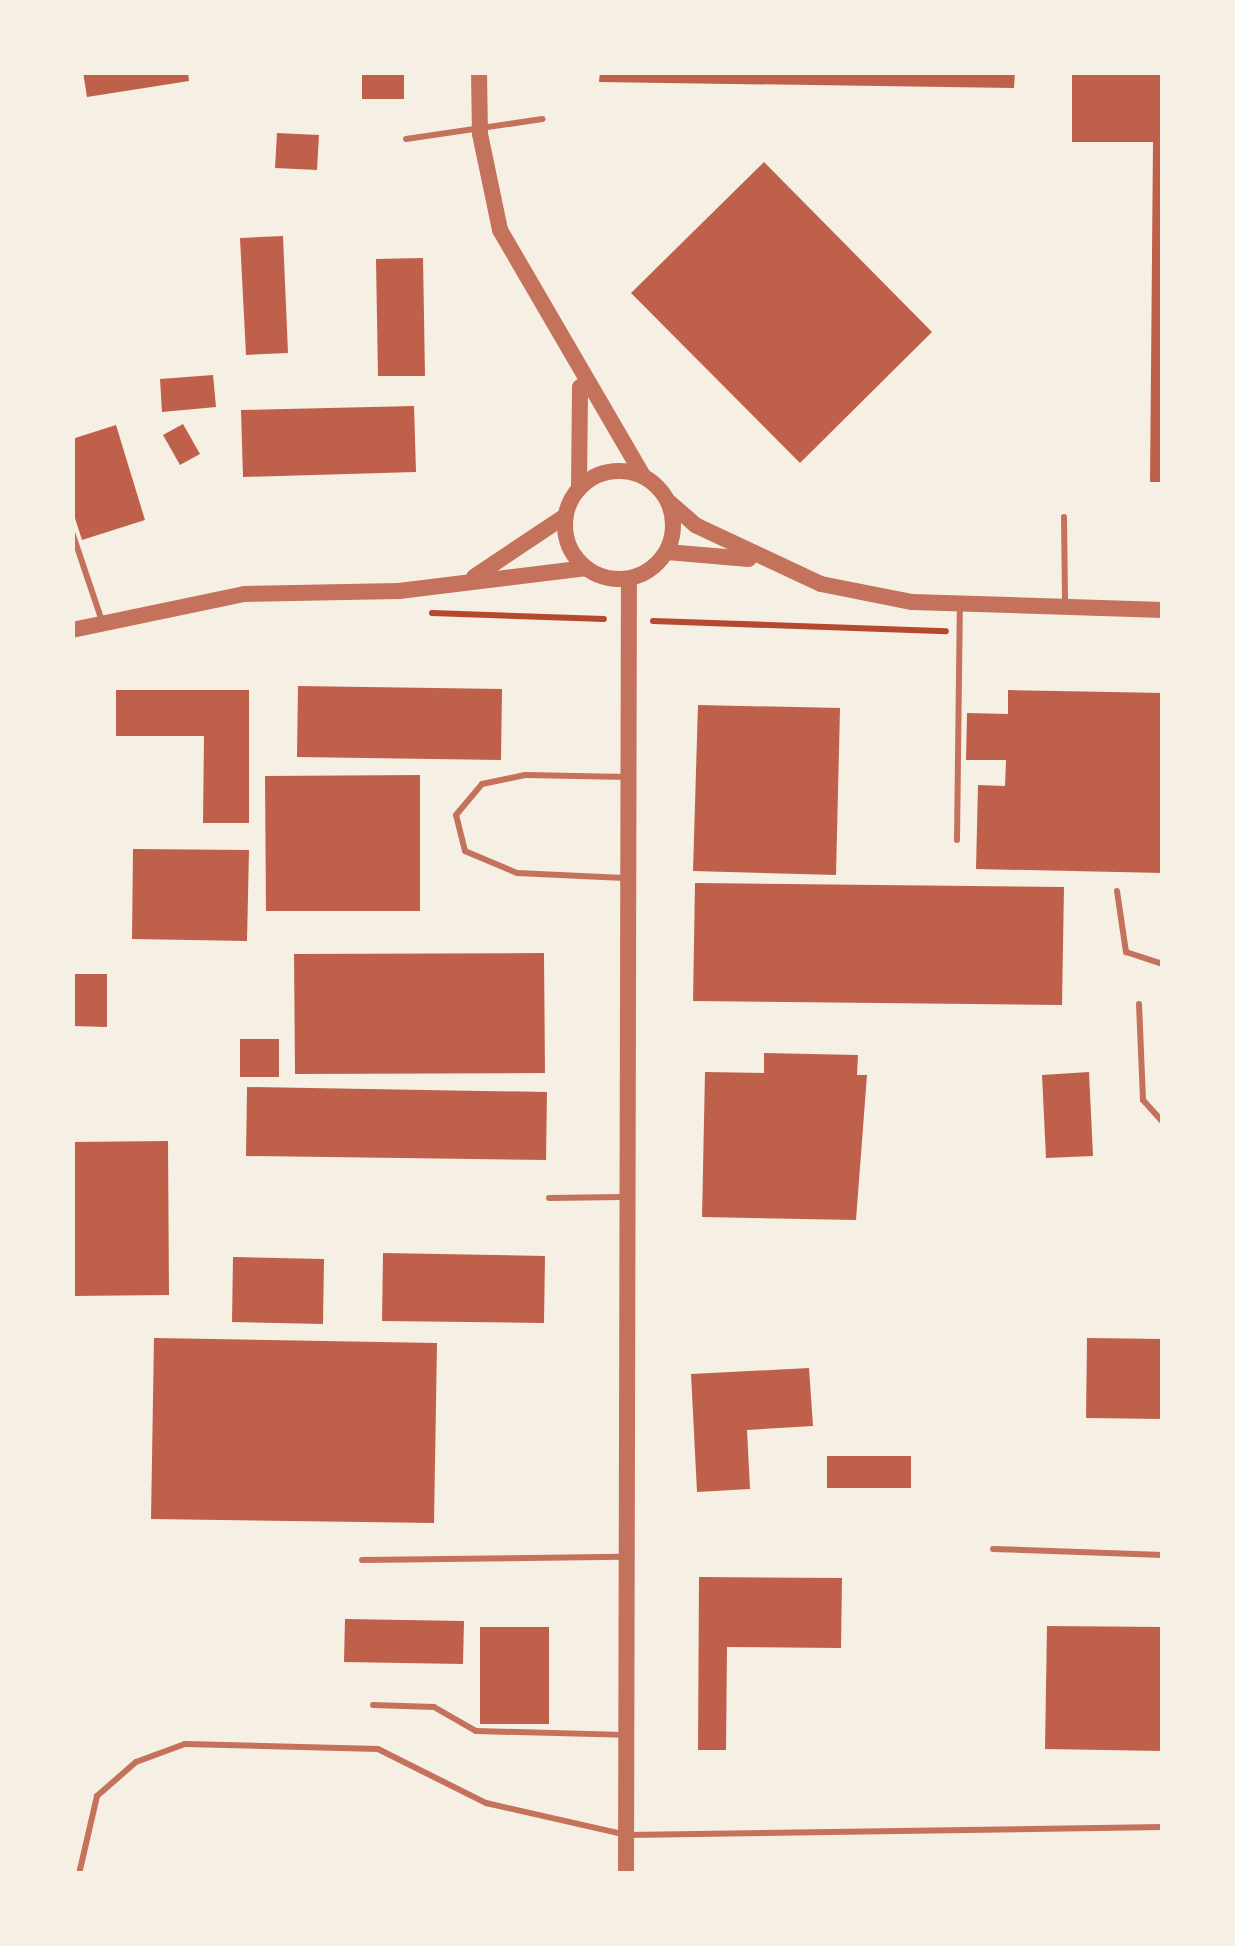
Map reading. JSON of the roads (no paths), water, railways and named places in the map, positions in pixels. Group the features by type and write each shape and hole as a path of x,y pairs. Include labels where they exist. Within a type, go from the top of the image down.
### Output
{"street":[{"path":"479,72 480,134 500,230 578,374 643,476 695,525 821,584 960,605 1163,610"},
{"path":"463,583 522,552 565,516 579,488 586,416 578,374"},
{"path":"579,488 609,471 643,476"},
{"path":"667,551 669,502"},
{"path":"565,516 568,545 585,568"},
{"path":"72,630 244,594 399,591 585,568 629,578 667,551 767,561"},
{"path":"626,1874 629,578"}],"lane":[{"path":"406,139 480,134 543,119"},
{"path":"1064,517 1065,608"},
{"path":"72,532 102,621"},
{"path":"957,840 960,605"},
{"path":"628,777 525,775 482,784 456,815 465,851 517,873 628,878"},
{"path":"1117,891 1126,952 1163,964"},
{"path":"1138,1004 1143,1100 1163,1123"},
{"path":"549,1198 627,1197"},
{"path":"993,1549 1163,1555"},
{"path":"362,1560 626,1557"},
{"path":"373,1705 434,1707 476,1731 628,1735"},
{"path":"79,1874 97,1796 136,1762 184,1744 378,1749 486,1803 627,1835 1163,1827"}]}
